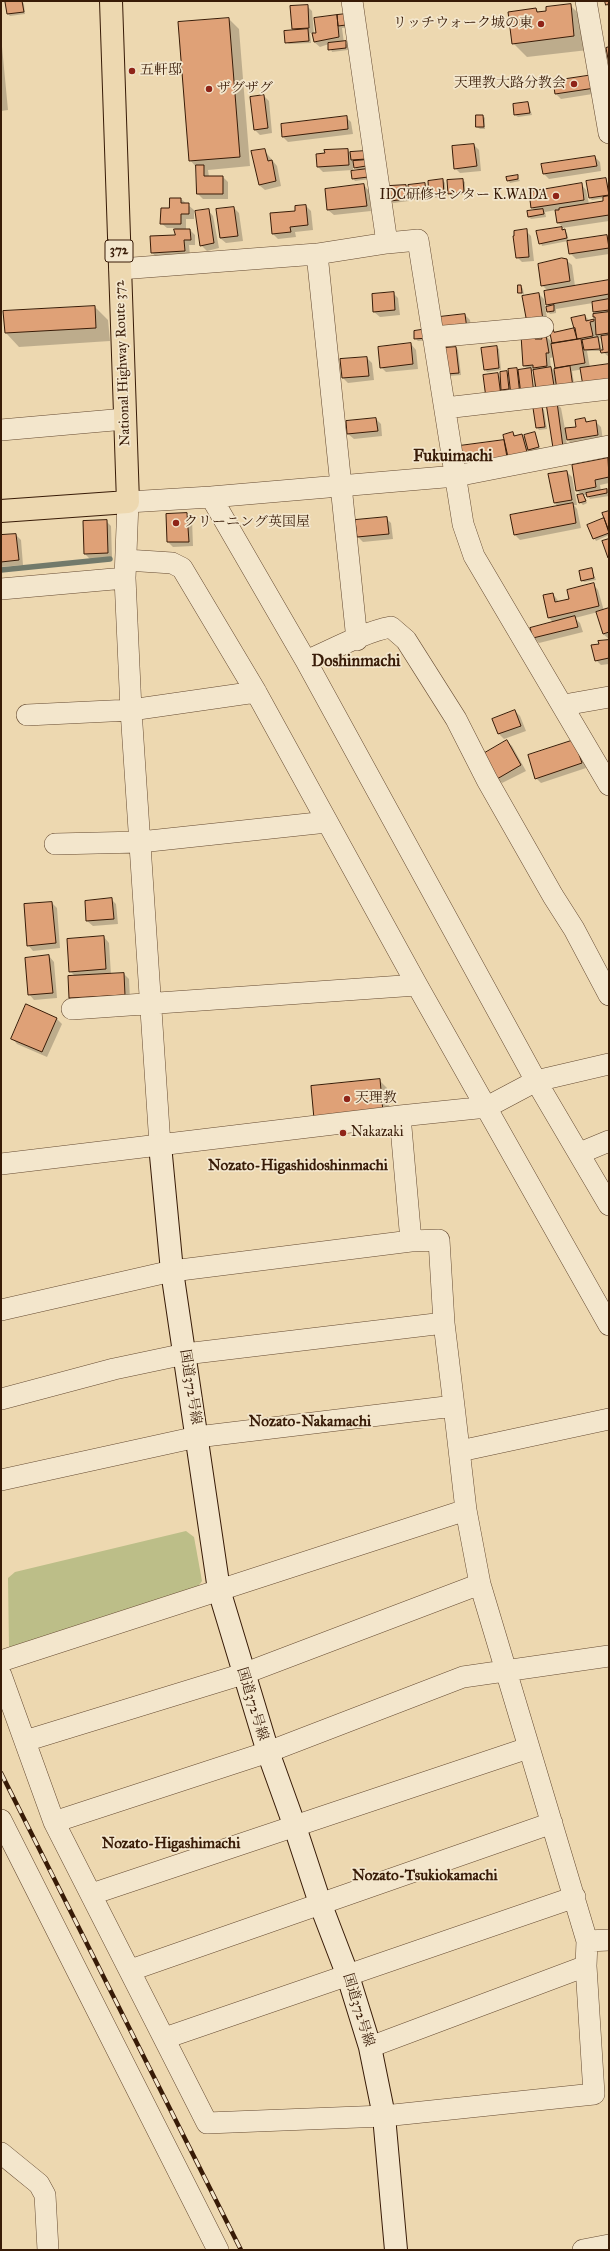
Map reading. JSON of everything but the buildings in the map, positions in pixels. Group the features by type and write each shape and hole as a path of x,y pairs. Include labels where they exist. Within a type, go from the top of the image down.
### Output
{"highway":[{"name":"National Highway Route 372","path":"111,1 128,502"},
{"path":"1,511 128,502"}],"street":[{"path":"352,1 387,243"},
{"path":"586,1 609,133"},
{"path":"120,269 317,254 387,243 418,240 463,524 474,556 564,705 609,785"},
{"path":"317,254 357,640"},
{"path":"433,337 543,327"},
{"path":"445,408 609,389"},
{"path":"1,430 125,419"},
{"path":"160,1145 131,710 125,569 128,502 211,497 456,476 609,446"},
{"path":"211,497 306,661 536,1081 580,1153 609,1205"},
{"path":"1,589 125,569 172,564 182,568 256,692 417,985 609,1325"},
{"path":"306,661 357,640 371,631 391,627 406,640 456,719 487,780 553,896 574,929 609,995"},
{"path":"27,715 131,710 256,692"},
{"path":"564,705 609,697"},
{"path":"55,844 140,842 327,822"},
{"path":"72,1008 417,985"},
{"path":"1,1164 487,1107 536,1081 609,1064"},
{"path":"400,1116 411,1241"},
{"path":"580,1153 609,1141"},
{"name":"国道372号線","path":"160,1145 172,1271 219,1590 243,1674 268,1752 296,1827 320,1903 348,1976 370,2047 384,2116 396,2250"},
{"path":"1,1310 172,1271 411,1241 439,1240 444,1323 466,1510 480,1584 508,1671 528,1748 575,1897 587,1941 586,1966 594,2094 384,2116 207,2123 131,1970 54,1822 1,1675"},
{"path":"1,1399 114,1369 185,1354 444,1323"},
{"path":"1,1480 197,1437 454,1406"},
{"path":"460,1451 609,1419"},
{"path":"1,1661 466,1510"},
{"path":"25,1742 243,1674 480,1584"},
{"path":"54,1822 268,1752 463,1678 609,1656"},
{"path":"92,1894 296,1827 528,1748"},
{"path":"1,1820 218,2250"},
{"path":"131,1970 552,1823"},
{"path":"165,2038 575,1897"},
{"path":"587,1941 609,1940"},
{"path":"370,2047 586,1966"},
{"path":"1,2153 39,2184 45,2195 48,2250"},
{"path":"583,2250 609,2245"}],"green space":[{"path":"186,1531 194,1537 202,1581 195,1591 17,1653 9,1647 8,1578 15,1572"}],"waterway":[{"path":"1,570 110,559"}],"railway":[{"path":"1,1773 241,2250"}],"place":[{"name":"リッチウォーク城の東","path":"541,24"},
{"name":"五軒邸","path":"132,71"},
{"name":"天理教大路分教会","path":"574,84"},
{"name":"ザグザグ","path":"209,89"},
{"name":"IDC研修センター K.WADA","path":"556,196"},
{"name":"クリーニング英国屋","path":"176,523"},
{"name":"天理教","path":"347,1099"},
{"name":"Nakazaki","path":"343,1133"}],"district":[{"name":"Fukuimachi","path":"453,457"},
{"name":"Doshinmachi","path":"356,662"},
{"name":"Nozato-Higashidoshinmachi","path":"298,1166"},
{"name":"Nozato-Nakamachi","path":"310,1422"},
{"name":"Nozato-Higashimachi","path":"171,1844"},
{"name":"Nozato-Tsukiokamachi","path":"425,1876"}]}
